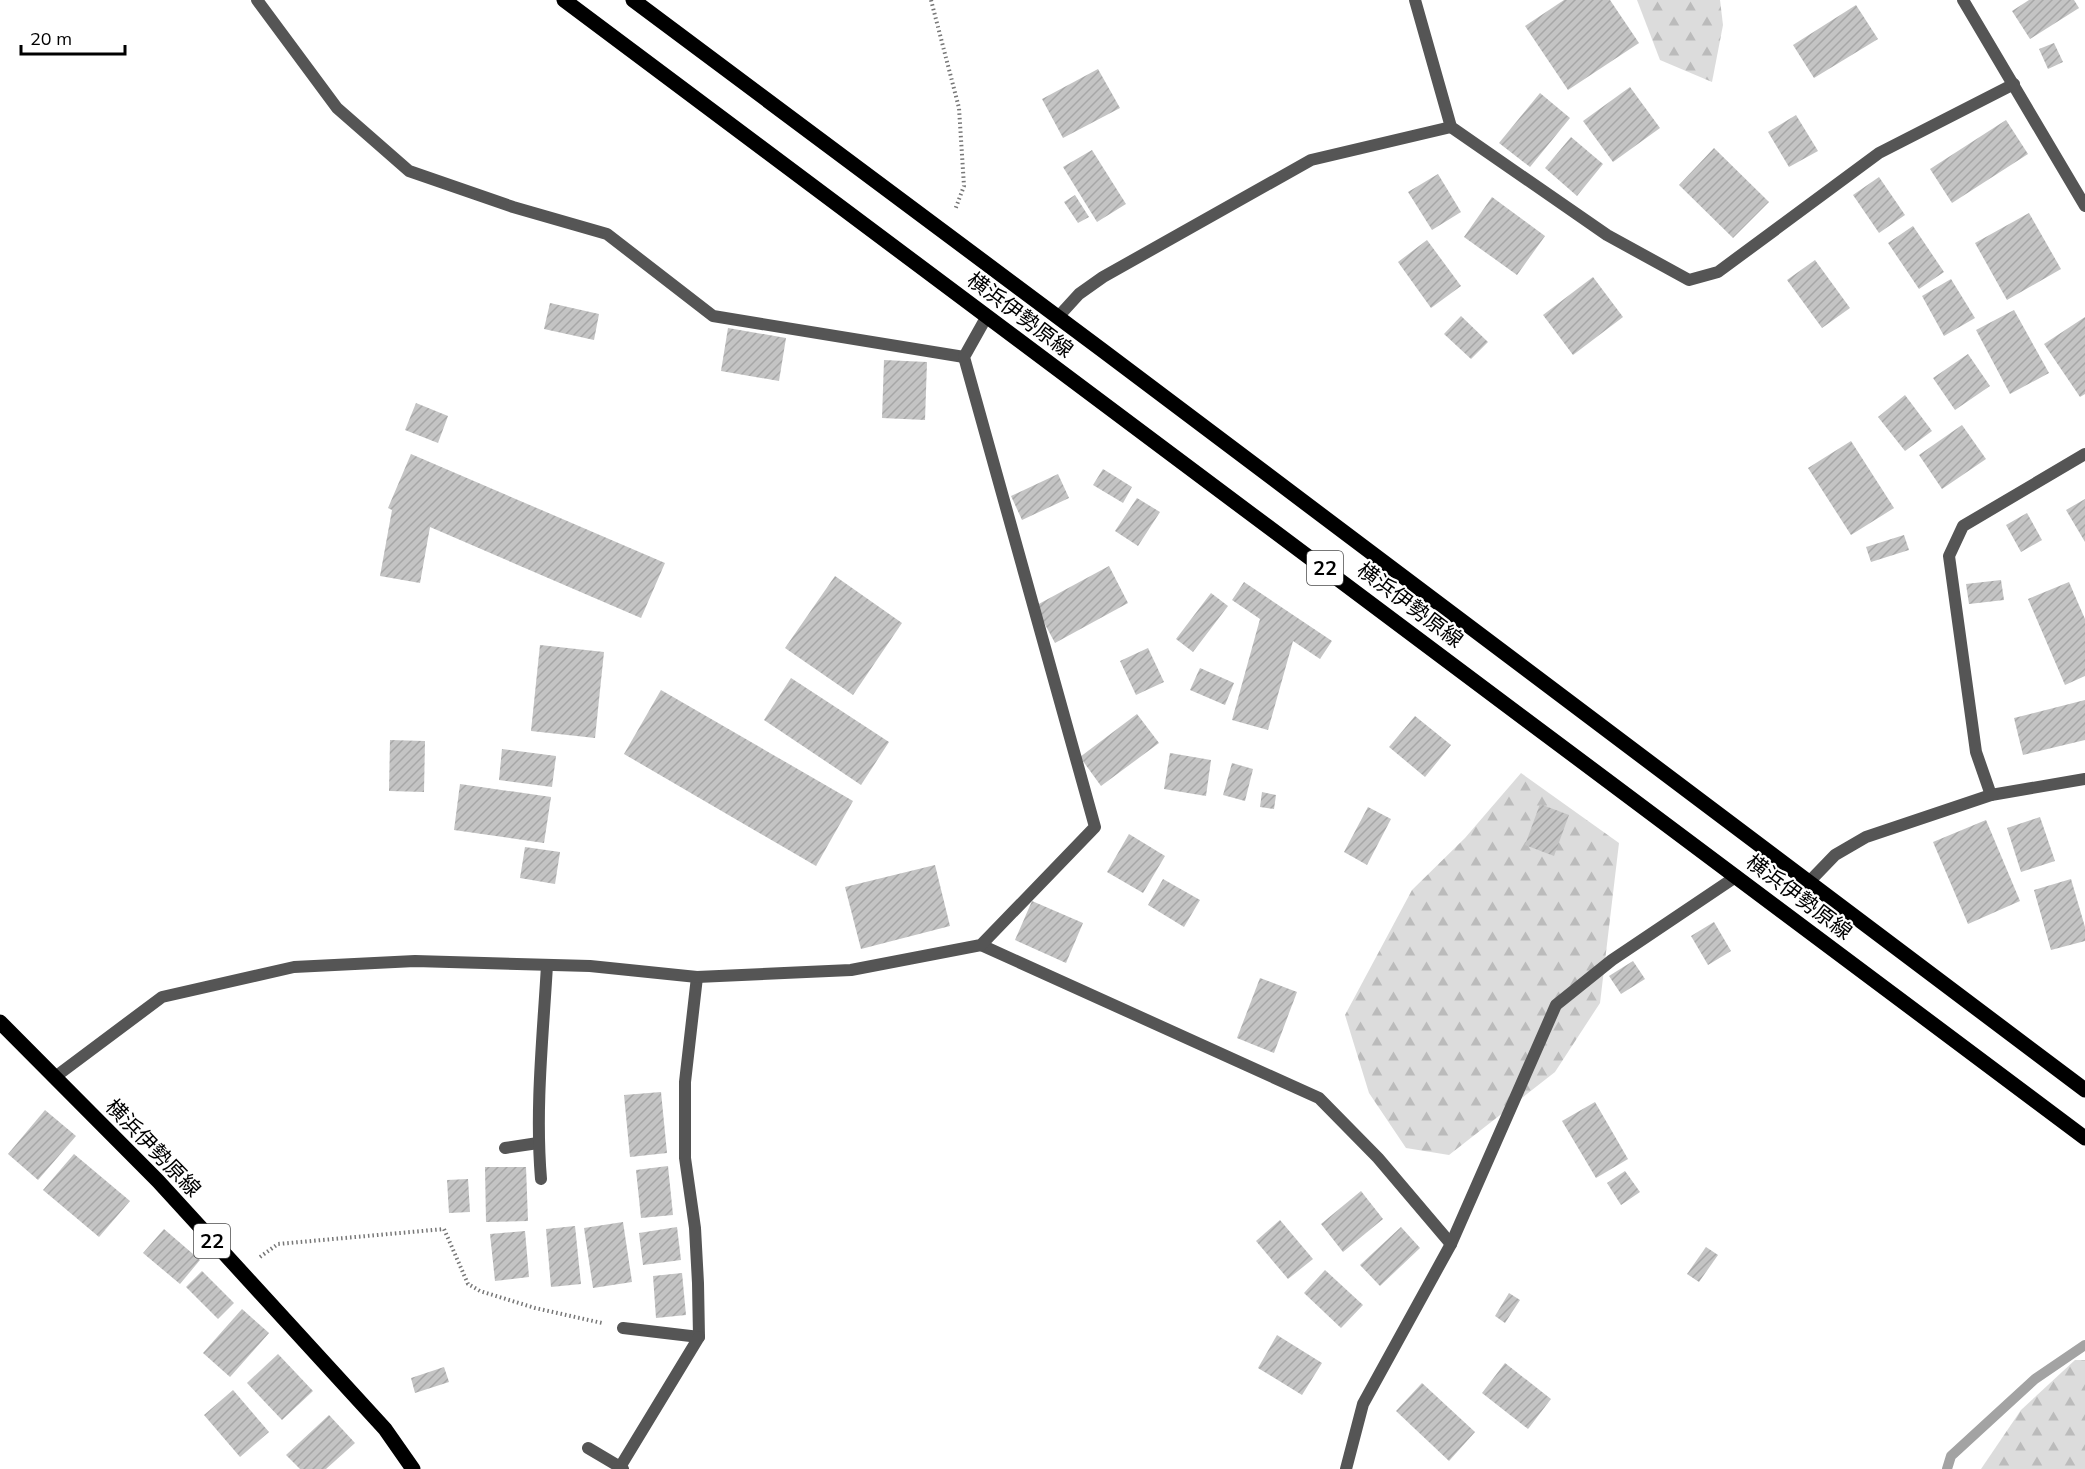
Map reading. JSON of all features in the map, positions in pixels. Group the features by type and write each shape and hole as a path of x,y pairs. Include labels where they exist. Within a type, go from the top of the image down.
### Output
{"main road":[{"name":"横浜伊勢原線","path":"564,0 2085,1138"},
{"name":"横浜伊勢原線","path":"633,0 2085,1090"},
{"name":"横浜伊勢原線","path":"0,1023 158,1181 385,1430 413,1469"}],"street":[{"path":"257,0 337,108 409,171 513,207 607,234 713,316 963,357"},
{"path":"1415,0 1451,127 1607,235 1689,280 1718,272 1879,153 2014,84"},
{"path":"1963,0 2085,206"},
{"path":"1058,317 1079,294 1103,277 1311,160 1451,127"},
{"path":"981,945 1095,827 963,357 987,316"},
{"path":"1990,795 1976,752 1949,556 1963,526 2085,454"},
{"path":"1808,883 1835,855 1866,837 1990,795 2085,779"},
{"path":"1346,1469 1363,1404 1451,1244 1556,1005 1612,960 1737,876"},
{"path":"55,1077 162,997 294,967 415,961 547,964 591,966 697,977 850,970 981,945 1319,1098 1378,1158 1451,1244"},
{"path":"541,1179 538,1143 547,964"},
{"path":"588,1448 621,1468 699,1337 695,1228 685,1158 685,1082 697,977"},
{"path":"505,1148 538,1143"},
{"path":"623,1328 699,1337"}],"path":[{"path":"931,0 959,108 964,186 958,205 941,232"},
{"path":"241,1272 278,1244 444,1229 468,1284 535,1308 623,1328"}],"green space":[{"path":"1637,0 1720,0 1723,25 1712,82 1660,60"},
{"path":"1521,773 1619,843 1600,1003 1555,1072 1449,1155 1406,1148 1369,1093 1345,1015 1412,890 1465,838"},
{"path":"2075,1360 2085,1360 2085,1469 1981,1469 2021,1410"}],"building":[{"path":"1564,0 1610,0 1639,43 1568,90 1525,26"},
{"path":"2029,0 2074,0 2079,8 2030,39 2012,11"},
{"path":"1856,5 1878,39 1814,78 1793,45"},
{"path":"2054,43 2063,62 2048,69 2039,49"},
{"path":"1098,69 1120,108 1063,138 1042,99"},
{"path":"1630,87 1660,128 1613,162 1583,121"},
{"path":"1540,93 1570,118 1530,167 1499,143"},
{"path":"1796,115 1818,151 1789,167 1768,132"},
{"path":"2006,120 2028,154 1952,203 1930,169"},
{"path":"1571,137 1603,164 1577,196 1545,168"},
{"path":"1714,148 1769,202 1733,238 1679,185"},
{"path":"1092,150 1126,204 1097,222 1063,167"},
{"path":"1438,174 1461,212 1432,230 1408,192"},
{"path":"1879,177 1905,215 1879,233 1853,195"},
{"path":"1075,195 1089,217 1078,223 1064,202"},
{"path":"1492,197 1545,236 1517,275 1464,237"},
{"path":"2029,213 2061,269 2007,300 1975,243"},
{"path":"1913,226 1944,272 1919,289 1888,243"},
{"path":"1427,240 1461,286 1431,308 1398,262"},
{"path":"1815,260 1850,308 1822,328 1787,280"},
{"path":"1593,277 1623,317 1573,355 1543,315"},
{"path":"1951,279 1975,318 1944,336 1922,296"},
{"path":"550,303 599,314 594,340 544,329"},
{"path":"2014,310 2049,373 2010,394 1976,330"},
{"path":"1461,316 1488,342 1471,359 1444,334"},
{"path":"2085,317 2085,394 2080,397 2044,344"},
{"path":"728,328 786,338 779,381 721,371"},
{"path":"1968,354 1990,386 1955,410 1933,378"},
{"path":"884,360 927,362 925,420 882,418"},
{"path":"1905,395 1932,431 1905,451 1878,417"},
{"path":"416,403 448,416 438,443 405,430"},
{"path":"1962,425 1986,459 1942,489 1919,455"},
{"path":"1851,441 1894,508 1851,535 1808,468"},
{"path":"411,454 665,563 641,618 430,527 420,583 380,576 392,510 388,508"},
{"path":"1103,469 1132,487 1123,503 1093,485"},
{"path":"1058,474 1069,498 1022,520 1011,496"},
{"path":"1137,498 1160,512 1138,546 1115,531"},
{"path":"2085,499 2085,542 2066,510"},
{"path":"2027,513 2042,540 2021,552 2006,525"},
{"path":"1904,535 1909,550 1871,562 1866,547"},
{"path":"1109,566 1128,603 1055,643 1035,606"},
{"path":"835,576 902,623 853,695 785,648"},
{"path":"2001,580 2004,600 1969,604 1966,584"},
{"path":"1244,582 1332,641 1320,659 1293,641 1268,730 1232,720 1260,619 1232,600"},
{"path":"2069,582 2085,619 2085,676 2065,685 2028,599"},
{"path":"1211,593 1228,606 1193,652 1176,639"},
{"path":"540,645 604,652 595,738 531,731"},
{"path":"1148,648 1164,682 1136,695 1120,661"},
{"path":"1200,668 1234,683 1225,705 1190,690"},
{"path":"791,678 889,742 861,785 764,720"},
{"path":"661,690 853,801 816,866 624,754"},
{"path":"2085,700 2085,740 2023,755 2014,718"},
{"path":"1137,714 1159,743 1101,786 1080,757"},
{"path":"1415,716 1451,745 1425,777 1389,747"},
{"path":"390,740 425,741 424,792 389,791"},
{"path":"502,749 556,756 552,787 499,780"},
{"path":"1170,753 1211,760 1206,796 1164,789"},
{"path":"1232,763 1253,769 1245,801 1223,795"},
{"path":"460,784 551,797 544,843 454,830"},
{"path":"1262,792 1276,795 1274,809 1260,807"},
{"path":"1540,804 1569,815 1554,856 1525,845"},
{"path":"1368,807 1391,819 1367,865 1344,852"},
{"path":"2040,817 2055,861 2021,872 2007,828"},
{"path":"1986,820 2020,901 1968,924 1933,842"},
{"path":"1129,834 1165,856 1143,893 1107,872"},
{"path":"525,847 560,852 555,884 520,878"},
{"path":"935,865 950,926 861,949 845,887"},
{"path":"1163,879 1200,900 1184,927 1148,905"},
{"path":"2071,879 2085,927 2085,941 2051,950 2034,890"},
{"path":"1032,901 1083,923 1066,963 1015,940"},
{"path":"1714,922 1731,951 1708,965 1691,936"},
{"path":"1633,961 1645,979 1621,994 1609,976"},
{"path":"1260,978 1297,992 1274,1053 1237,1038"},
{"path":"661,1092 667,1153 630,1157 624,1095"},
{"path":"1595,1102 1628,1159 1596,1178 1562,1121"},
{"path":"45,1110 76,1136 38,1180 8,1154"},
{"path":"74,1154 130,1201 99,1237 43,1190"},
{"path":"668,1166 673,1215 641,1218 636,1170"},
{"path":"485,1167 526,1167 528,1221 486,1222"},
{"path":"1625,1171 1640,1192 1621,1205 1607,1183"},
{"path":"468,1179 470,1212 449,1213 447,1180"},
{"path":"1361,1191 1383,1219 1343,1252 1321,1224"},
{"path":"1280,1220 1313,1259 1288,1279 1256,1241"},
{"path":"623,1222 632,1282 593,1288 584,1228"},
{"path":"575,1226 581,1284 551,1287 546,1229"},
{"path":"677,1227 681,1260 643,1265 639,1233"},
{"path":"1401,1227 1420,1248 1380,1286 1360,1265"},
{"path":"164,1229 200,1260 180,1284 143,1253"},
{"path":"525,1231 529,1277 495,1281 490,1234"},
{"path":"1706,1247 1718,1255 1699,1282 1687,1274"},
{"path":"1325,1270 1363,1305 1341,1328 1304,1293"},
{"path":"202,1271 234,1303 218,1319 186,1287"},
{"path":"682,1273 686,1315 656,1318 653,1276"},
{"path":"1509,1293 1520,1300 1505,1323 1495,1316"},
{"path":"242,1309 269,1333 230,1377 203,1353"},
{"path":"1277,1335 1322,1363 1302,1395 1258,1368"},
{"path":"278,1354 313,1391 282,1420 247,1383"},
{"path":"1505,1363 1551,1399 1528,1429 1482,1393"},
{"path":"444,1367 449,1382 415,1393 411,1378"},
{"path":"1422,1383 1475,1432 1449,1461 1396,1411"},
{"path":"233,1390 269,1432 240,1457 204,1415"},
{"path":"329,1415 355,1443 326,1469 300,1469 286,1455"}],"waterway":[{"path":"1947,1469 1951,1456 2035,1379 2085,1345"}]}
